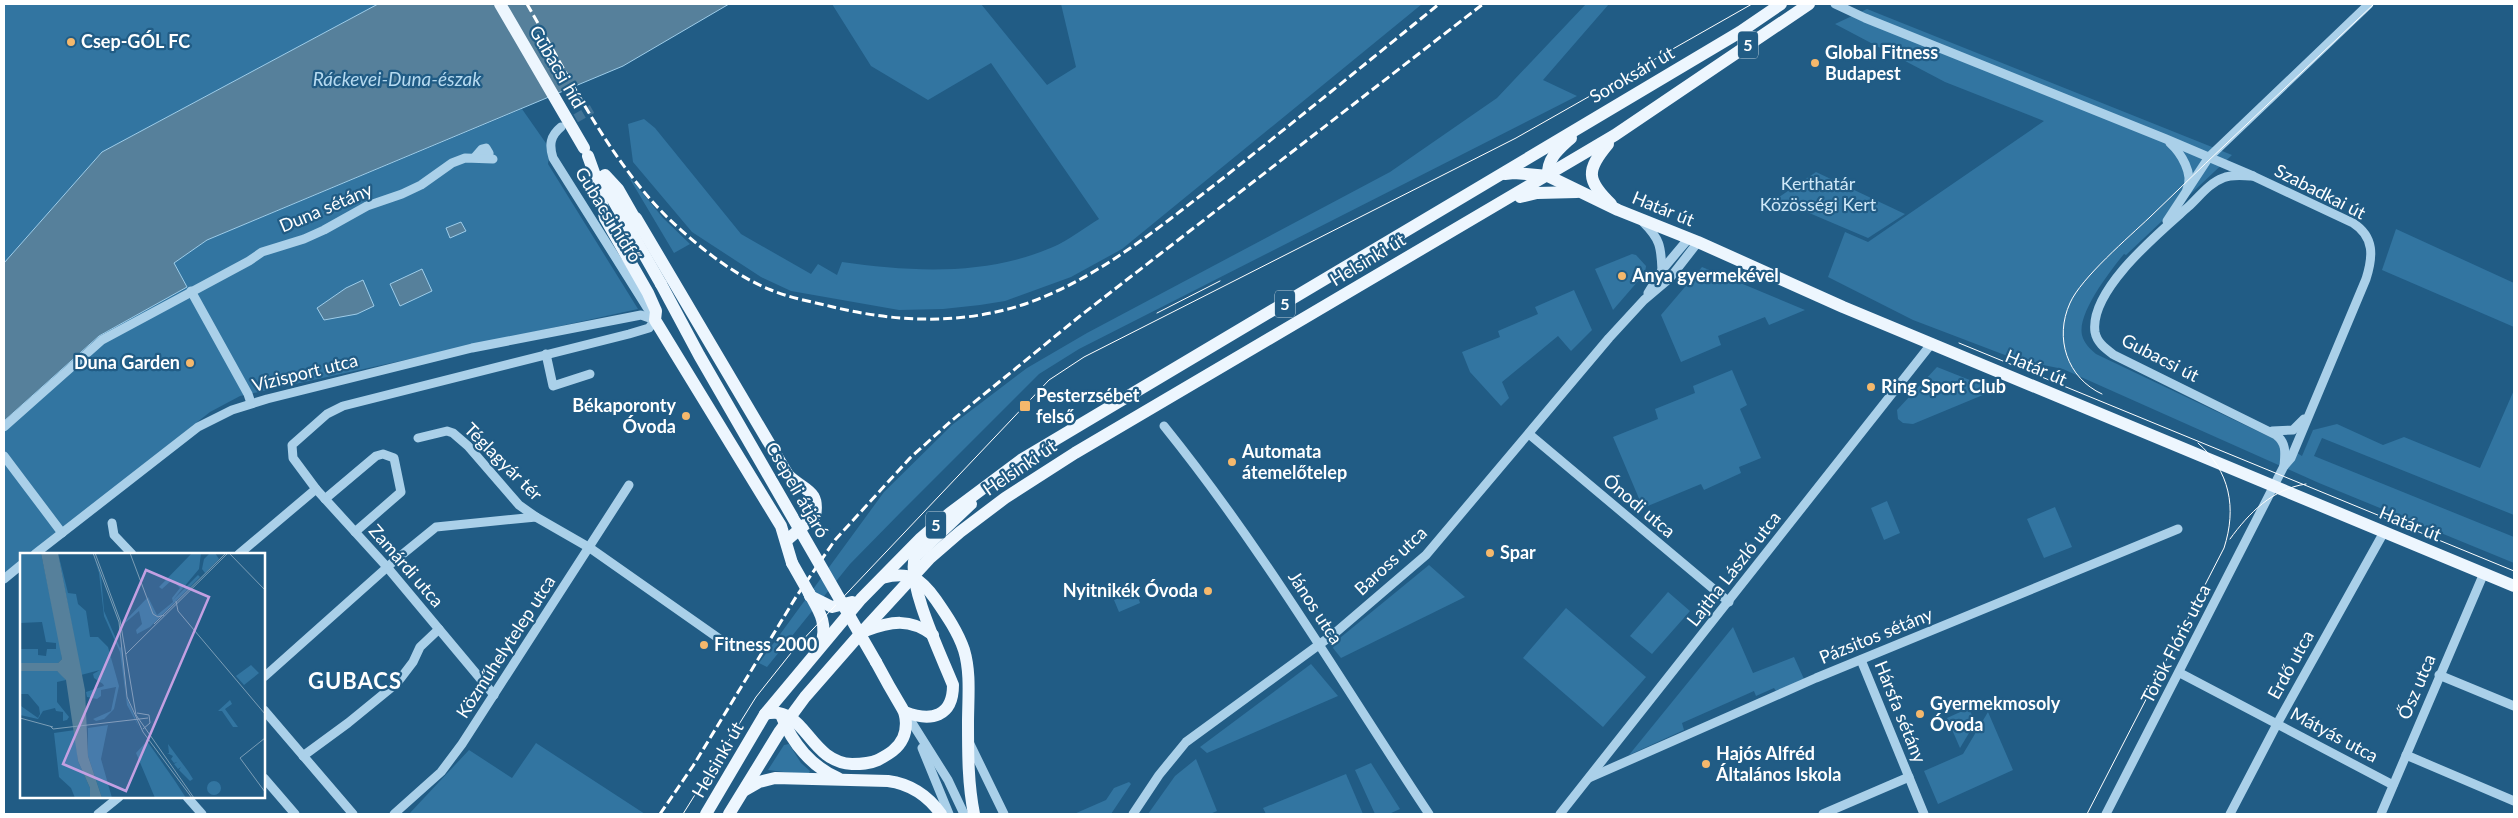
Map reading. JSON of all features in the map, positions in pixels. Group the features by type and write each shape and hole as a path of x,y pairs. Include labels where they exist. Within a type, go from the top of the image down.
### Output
{"main road":[{"name":"Gubacsi híd","path":"500,4 586,152"},
{"name":"Soroksári út","path":"1500,175 1732,37 1781,4"},
{"name":"5","path":"1548,176 1615,135 1808,4"},
{"path":"1500,175 1514,173 1548,176 1547,166 1551,157 1589,121"},
{"path":"1615,135 1594,160 1591,175 1599,192 1618,210"},
{"name":"Csepeli átjáró","path":"586,152 618,190 636,218 661,284"},
{"name":"Csepeli átjáró","path":"586,152 661,284 698,355 905,712"},
{"path":"586,152 597,181 605,218 648,293 656,311 655,320 781,526 787,540 792,563 824,624 825,634 820,648"},
{"name":"Helsinki út","path":"706,814 765,714 780,694 861,599 929,531 995,478 1021,460 1500,175"},
{"name":"Helsinki út","path":"728,814 785,718 860,633 930,558 960,532 1029,482 1548,176"},
{"name":"Határ út","path":"1548,176 1618,210 1693,240 1843,307 2514,586"},
{"path":"1503,201 1537,193 1580,192"},
{"path":"636,218 788,474 814,495 817,506 815,516 787,540"},
{"path":"805,697 805,728 812,742 831,759 839,762 866,764 880,759 898,747 904,736 905,712 923,718 936,716 944,712 953,696 953,685 917,593 914,576 915,558 957,519 995,478"},
{"path":"930,558 926,576 930,592"},
{"path":"881,578 896,574 914,576 930,592 953,625 964,650 968,675 970,791 974,814"},
{"path":"810,596 832,607 861,599"},
{"path":"860,633 894,622 908,622 921,626 933,635"},
{"path":"780,694 785,718 803,752 814,764 842,780"},
{"path":"765,714 785,718 805,728"},
{"path":"743,791 759,782 775,778 900,783 925,796 941,814"}],"street":[{"name":"Szabadkai út","path":"1835,4 1865,18 2209,157 2353,223 2365,232 2371,245 2371,264 2291,458 2284,466"},
{"name":"Gubacsi út","path":"2161,230 2209,157 2369,4"},
{"name":"Gubacsi hídfő","path":"560,127 552,138 550,148 553,158 655,320"},
{"name":"Szabadkai út","path":"2166,139 2178,151 2186,166 2189,185 2185,194"},
{"name":"Duna sétány","path":"4,427 102,340 250,261 262,252 324,230 367,206 421,185 452,163 464,158 484,158"},
{"name":"Gubacsi út","path":"2253,176 2229,176 2216,181 2161,230 2126,265 2109,290 2096,323 2095,332 2099,342 2128,362 2267,430 2282,441 2285,450 2284,466"},
{"path":"1639,218 1656,235 1662,254 1662,270"},
{"name":"Baross utca","path":"1644,300 1662,270 1693,240"},
{"name":"Baross utca","path":"1133,814 1159,775 1186,742 1320,644 1426,555 1644,300 1670,278 1693,240"},
{"path":"191,291 248,394 251,403"},
{"name":"Vízisport utca","path":"36,553 198,427 212,418 251,403 472,348 641,315 655,320"},
{"path":"626,319 629,334"},
{"path":"590,374 553,386 546,354 649,328 655,320"},
{"name":"Lajtha László utca","path":"1560,814 1932,343"},
{"name":"Zamárdi utca","path":"494,695 387,567 316,489 293,458 292,445 327,414 343,406 546,354"},
{"name":"Szabadkai út","path":"2267,430 2282,432 2292,430 2309,412"},
{"name":"János utca","path":"1164,426 1220,496 1320,644 1429,814"},
{"name":"Téglagyár tér","path":"418,438 448,431 453,433 468,446 519,505 590,548 731,647"},
{"name":"Ónodi utca","path":"1529,434 1729,602"},
{"path":"325,499 376,456 383,454 394,458 401,492 355,532"},
{"path":"4,456 62,532"},
{"path":"2273,487 2284,466"},
{"name":"Közműhelytelep utca","path":"394,814 441,772 494,695 629,485"},
{"name":"Török Flóris utca","path":"2106,814 2180,673 2273,487"},
{"path":"240,553 316,489"},
{"name":"Téglagyár tér","path":"265,676 387,567 436,526 536,517"},
{"path":"112,523 114,535 131,553"},
{"name":"Pázsitos sétány","path":"1589,778 1816,678 2178,530"},
{"name":"Erdő utca","path":"2230,814 2277,724 2384,532"},
{"path":"4,579 20,566"},
{"name":"Ősz utca","path":"2381,814 2439,675 2484,574"},
{"path":"303,756 348,723 397,683 413,662 420,647 439,630"},
{"name":"Hársfa sétány","path":"1861,660 1924,814"},
{"name":"Mátyás utca","path":"2180,673 2393,785"},
{"path":"2439,675 2514,706"},
{"path":"265,711 353,814"},
{"path":"905,712 948,780 964,814"},
{"path":"912,725 949,814"},
{"path":"968,740 1004,814"},
{"path":"2406,755 2514,801"},
{"name":"Hársfa sétány","path":"1823,814 1909,777"},
{"path":"265,779 295,814"},
{"path":"98,814 118,798"},
{"path":"188,798 202,814"}],"green space":[{"path":"4,4 378,4 102,152 4,263"},
{"path":"832,4 981,4 1047,85 1076,67 1061,4 1422,4 1122,249 1071,277 1005,301 943,309 899,310 791,291 761,277 692,232 633,162 628,124 644,119 655,128 741,234 811,274 818,264 837,275 842,262 922,269 976,267 1002,263 1053,247 1099,219 991,63 928,100 871,66"},
{"path":"1586,4 1609,4 1543,80 1577,96 1079,349 1039,374 850,564 767,667 759,663 884,492 952,425 1027,368 1087,333 1390,172 1497,98"},
{"path":"1867,9 2232,155 2126,255 2124,254 2096,292 2085,315 2082,335 2089,348 2096,354 2272,438 2302,456 2313,430 2337,424 2383,445 2404,437 2480,468 2514,390 2514,515 2322,438 2314,456 2514,537 2514,563 2319,483 2063,369 2018,360 1913,320 1828,277 1845,232 1868,242 2044,121 1945,82 1835,24"},
{"path":"522,109 550,149 548,164 638,309 240,396 210,412 31,553 20,553 20,562 4,575 4,421 99,336 187,287 174,263 207,240"},
{"name":"Kerthatár Közösségi Kert","path":"1816,172 1905,214 1868,238 1776,199"},
{"path":"627,174 663,218 690,244 674,253"},
{"path":"2396,229 2514,283 2514,327 2382,270"},
{"path":"1632,254 1636,255 1646,266 1645,273 1613,310 1595,269"},
{"path":"1702,267 1805,310 1769,325 1765,317 1718,336 1721,345 1681,362 1661,315"},
{"path":"1574,290 1592,330 1571,351 1558,336 1502,382 1509,398 1501,406 1470,372 1462,352 1500,337 1498,331 1538,314 1535,307"},
{"path":"1937,367 1995,390 1913,424 1903,423 1898,419 1897,410"},
{"path":"1732,370 1747,405 1740,409 1761,458 1739,467 1741,473 1704,490 1701,484 1643,508 1613,437 1658,419 1655,409 1695,393 1693,386"},
{"path":"1887,501 1900,533 1884,540 1871,508"},
{"path":"2055,507 2072,547 2044,558 2027,519"},
{"path":"1429,565 1465,597 1341,658 1333,648 1335,642"},
{"path":"1136,591 1140,603 1119,612 1114,600"},
{"path":"1668,592 1690,611 1652,654 1630,636"},
{"path":"1566,608 1646,677 1603,727 1523,658"},
{"path":"1733,627 1753,673 1794,657 1804,679 1776,691 1774,688 1756,696 1754,691 1682,723 1684,730 1629,755"},
{"path":"1311,664 1338,696 1207,753 1200,747"},
{"path":"1969,708 1975,723 1960,748 1947,718"},
{"path":"1988,712 2013,770 1938,804 1924,771 1963,754"},
{"path":"536,743 645,814 409,814 469,750 512,778"},
{"path":"789,744 801,763 810,771 808,775 768,770 784,745"},
{"path":"1196,759 1217,811 1210,814 1148,814 1175,776"},
{"path":"1371,763 1400,809 1389,814 1375,814 1355,770"},
{"path":"1346,774 1363,814 1266,814 1263,808"},
{"path":"1129,782 1131,784 1111,814 1074,814 1106,800 1114,788"}],"water":[{"name":"Ráckevei-Duna-észak","path":"378,4 729,4 623,66 207,240 174,263 187,287 99,336 4,421 4,263 102,152"},
{"path":"461,222 466,231 450,238 446,228"},
{"path":"422,269 432,291 400,306 390,284"},
{"path":"363,280 374,306 357,314 324,320 317,308 346,288"}],"tunnel":[{"path":"564,125 592,109"}],"tram line":[{"path":"683,814 756,697 795,648 1049,380 1084,357 1516,138 1752,4"},
{"path":"2102,394 2080,378 2067,356 2063,330 2065,316 2076,293 2106,258 2374,4"},
{"path":"1157,313 1220,281"},
{"path":"1959,343 2514,571"},
{"path":"2087,814 2224,548 2230,519 2228,491 2224,478 2217,466 2198,443"},
{"path":"2230,539 2253,511 2262,504 2282,491 2306,484"}],"railway":[{"path":"527,4 607,142 645,194 690,238 729,268 771,290 810,302 857,312 880,316 928,319 975,316 1022,305 1074,283 1098,269 1145,238 1213,186 1439,4"},
{"path":"660,814 693,766 796,597 835,540 910,458 950,422 1080,316 1483,4"}],"place":[{"name":"Csep-GÓL FC","path":"71,42"},
{"name":"Global Fitness Budapest","path":"1815,63"},
{"name":"Anya gyermekével","path":"1622,276"},
{"name":"Duna Garden","path":"190,363"},
{"name":"Ring Sport Club","path":"1871,387"},
{"name":"Pesterzsébet felső","path":"1025,406"},
{"name":"Békaporonty Óvoda","path":"686,416"},
{"name":"Automata átemelőtelep","path":"1232,462"},
{"name":"Spar","path":"1490,553"},
{"name":"Nyitnikék Óvoda","path":"1208,591"},
{"name":"Fitness 2000","path":"704,645"},
{"name":"Gyermekmosoly Óvoda","path":"1920,714"},
{"name":"Hajós Alfréd Általános Iskola","path":"1706,764"}],"district":[{"name":"GUBACS","path":"355,681"}]}
